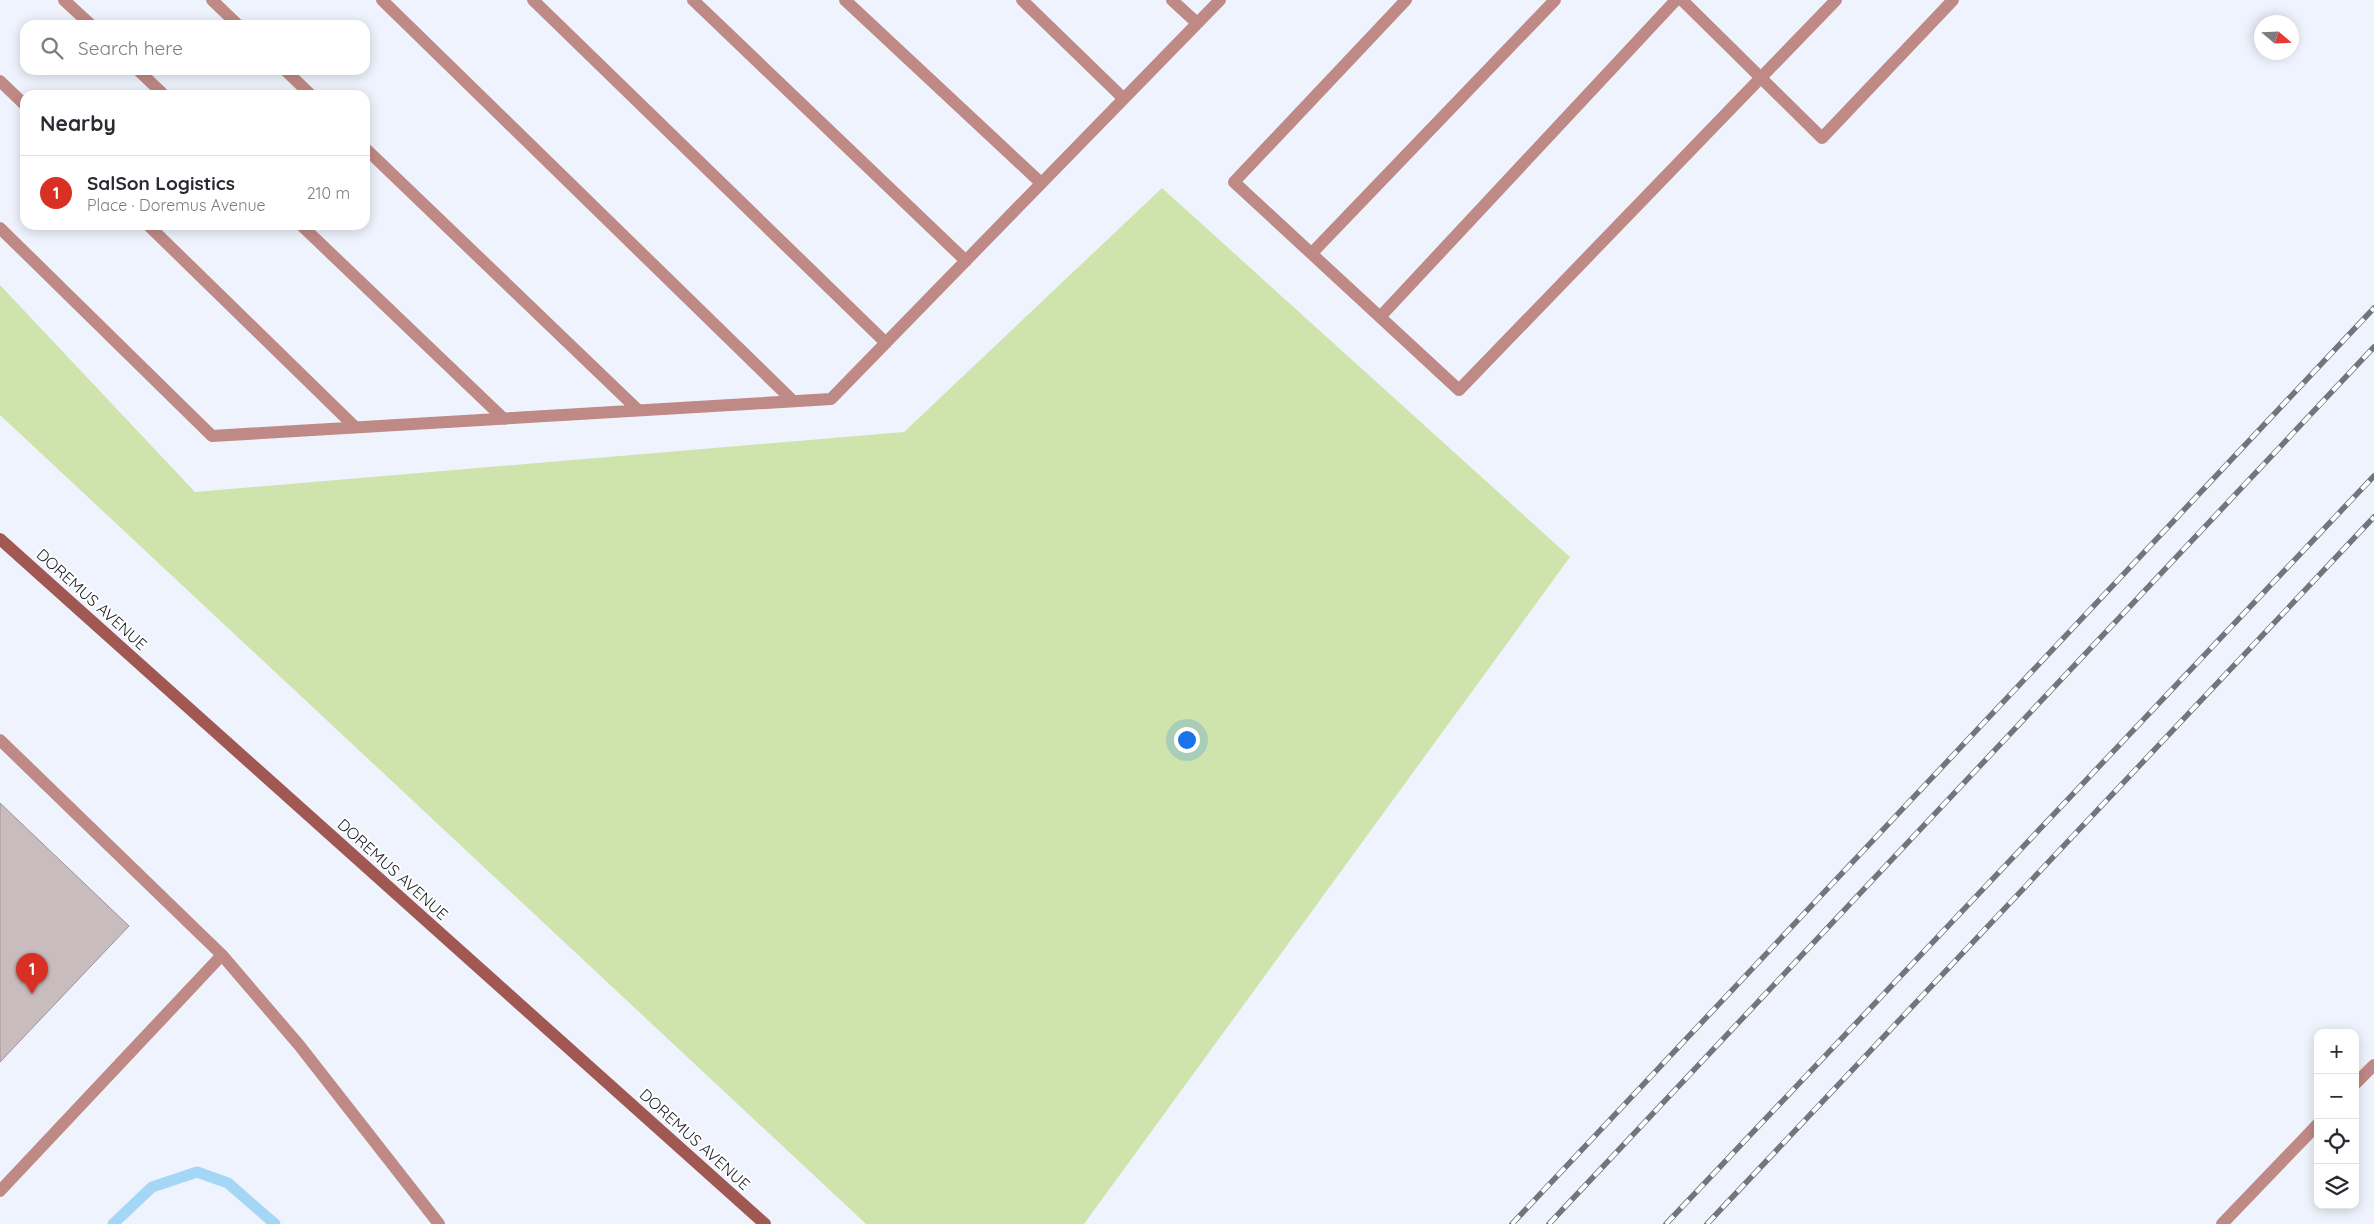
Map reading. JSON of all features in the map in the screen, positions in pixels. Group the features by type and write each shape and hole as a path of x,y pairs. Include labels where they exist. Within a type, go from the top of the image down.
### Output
{"main road":[{"name":"DOREMUS AVENUE","path":"0,539 765,1224"}],"lane":[{"path":"64,0 86,20"},
{"path":"212,0 233,20"},
{"path":"382,0 793,402"},
{"path":"533,0 886,343"},
{"path":"693,0 966,261"},
{"path":"845,0 1041,183"},
{"path":"1022,0 1124,98"},
{"path":"1172,0 1197,23"},
{"path":"0,228 212,436 831,399 1220,0"},
{"path":"1406,0 1234,182 1459,390 1836,0"},
{"path":"1312,253 1555,0"},
{"path":"1380,317 1676,0"},
{"path":"1682,0 1822,138 1953,0"},
{"path":"143,75 159,90"},
{"path":"290,75 306,90"},
{"path":"0,81 20,100"},
{"path":"370,153 638,410"},
{"path":"153,230 355,427"},
{"path":"305,230 504,419"},
{"path":"0,740 222,955 300,1045 439,1224"},
{"path":"0,1192 222,955"},
{"path":"2359,1080 2374,1065"},
{"path":"2222,1224 2314,1128"}],"green space":[{"path":"1162,188 1570,557 1084,1224 866,1224 0,415 0,285 195,492 904,432"}],"building":[{"path":"0,803 129,926 0,1062"}],"waterway":[{"path":"113,1224 152,1187 197,1172 228,1183 275,1224"}],"railway":[{"path":"1512,1224 2374,308"},
{"path":"1549,1224 2374,347"},
{"path":"1666,1224 2374,476"},
{"path":"1707,1224 2374,517"}],"place":[{"name":"SalSon Logistics","path":"32,994"}]}
